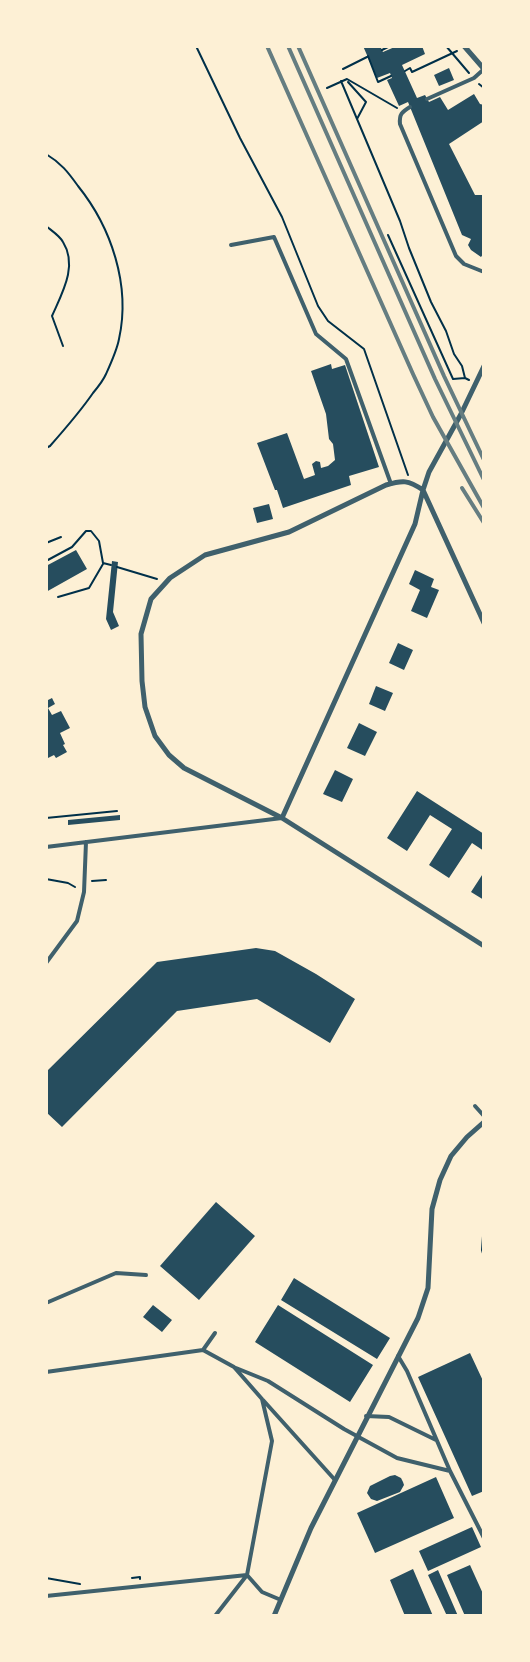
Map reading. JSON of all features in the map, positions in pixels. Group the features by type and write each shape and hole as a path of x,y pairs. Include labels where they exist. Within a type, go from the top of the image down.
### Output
{"street":[{"path":"464,46 484,69"},
{"path":"282,818 415,524 429,472 461,414 484,366"},
{"path":"484,624 423,490 411,482 403,481 388,485 289,532 205,556 170,578 151,599 141,634 142,681 146,707 155,736 169,755 184,768 282,818 484,946"},
{"path":"274,1616 310,1528 418,1318 428,1288 432,1209 440,1180 451,1156 467,1137 484,1122"}],"lane":[{"path":"427,99 474,78 484,69"},
{"path":"410,107 402,112 400,124 456,256 464,264 484,272"},
{"path":"231,245 274,237 316,334 346,359 388,485"},
{"path":"46,847 282,818"},
{"path":"46,963 77,921 84,892 86,842"},
{"path":"475,1106 484,1116"},
{"path":"46,1304 116,1273 146,1275"},
{"path":"203,1350 215,1333"},
{"path":"46,1372 203,1350 234,1367 268,1381 367,1443 397,1458 450,1471"},
{"path":"398,1356 407,1371 450,1471 484,1538"},
{"path":"234,1367 335,1480"},
{"path":"216,1616 247,1575 272,1441 262,1399"},
{"path":"366,1416 389,1418 436,1440"},
{"path":"46,1596 247,1575"},
{"path":"247,1575 262,1592 281,1600"}],"path":[{"path":"196,46 240,138 282,217 318,306 328,322 364,350 411,482"},
{"path":"382,50 390,46"},
{"path":"446,46 484,88"},
{"path":"405,71 410,68 412,72 458,50"},
{"path":"343,68 367,57 378,82 391,76"},
{"path":"327,88 347,78 402,112"},
{"path":"341,81 400,221 408,248 446,331 454,354 462,366 465,378 453,379 388,235"},
{"path":"348,82 366,102 357,119"},
{"path":"46,154 60,162 88,198 103,225 113,247 121,285 123,308 119,339 105,376 79,414 46,448"},
{"path":"46,226 62,240 68,250 70,268 52,316 63,346"},
{"path":"46,561 72,547 86,531 91,531 99,541 103,563 89,588 58,597"},
{"path":"46,543 60,537"},
{"path":"103,563 111,565"},
{"path":"117,567 166,582"},
{"path":"46,818 116,811"},
{"path":"46,878 68,883 84,892"},
{"path":"84,882 106,880"},
{"path":"484,1222 482,1250 484,1257"},
{"path":"131,1578 140,1577 140,1586"},
{"path":"46,1578 85,1584"}],"building":[{"path":"363,46 380,46 383,52 397,46 422,46 425,54 402,65 417,98 425,95 429,102 440,97 448,110 474,94 480,104 484,105 484,121 449,144 475,195 484,195 484,253 481,257 471,250 468,245 471,239 462,235 408,102 399,106 387,80 392,78 390,73 377,78"},
{"path":"449,68 454,80 439,86 434,75"},
{"path":"331,364 332,369 345,365 379,467 349,476 351,485 283,508 257,443 287,433 304,479 315,475 312,464 316,461 320,462 321,468 328,466 335,460 333,444 329,439 326,414 311,371"},
{"path":"269,504 273,519 257,523 253,508"},
{"path":"76,550 87,569 46,592 46,566"},
{"path":"112,561 118,562 113,612 119,626 111,630 106,619"},
{"path":"415,570 434,579 431,587 439,590 427,618 411,611 420,590 409,584"},
{"path":"398,643 413,650 404,670 389,663"},
{"path":"376,686 393,693 385,711 369,704"},
{"path":"52,698 55,704 48,708 52,715 61,711 70,728 60,733 67,752 56,758 54,755 46,759 46,701"},
{"path":"359,723 377,732 365,756 347,748"},
{"path":"335,770 353,779 342,802 323,794"},
{"path":"417,791 484,834 484,851 472,843 449,878 429,865 452,829 430,815 407,851 387,838"},
{"path":"120,815 120,820 68,825 68,820"},
{"path":"484,872 484,900 471,892"},
{"path":"256,948 275,951 355,999 330,1043 257,999 177,1011 62,1127 46,1112 46,1072 157,962"},
{"path":"216,1202 255,1236 199,1300 160,1266"},
{"path":"294,1278 390,1338 377,1359 281,1300"},
{"path":"153,1305 172,1320 162,1332 143,1317"},
{"path":"278,1305 373,1365 350,1402 255,1342"},
{"path":"470,1353 484,1383 484,1491 472,1496 418,1377"},
{"path":"395,1475 401,1478 404,1485 400,1492 377,1501 371,1499 367,1493 370,1486"},
{"path":"436,1477 454,1518 375,1553 357,1513"},
{"path":"472,1527 481,1547 428,1571 419,1551"},
{"path":"470,1565 484,1596 484,1616 465,1616 447,1575"},
{"path":"413,1569 433,1616 405,1616 390,1580"},
{"path":"438,1570 458,1616 447,1616 428,1575"}],"railway":[{"path":"267,46 433,417 484,508"},
{"path":"288,46 435,379 484,480"},
{"path":"298,46 444,376 484,460"},
{"path":"462,488 484,523"}]}
